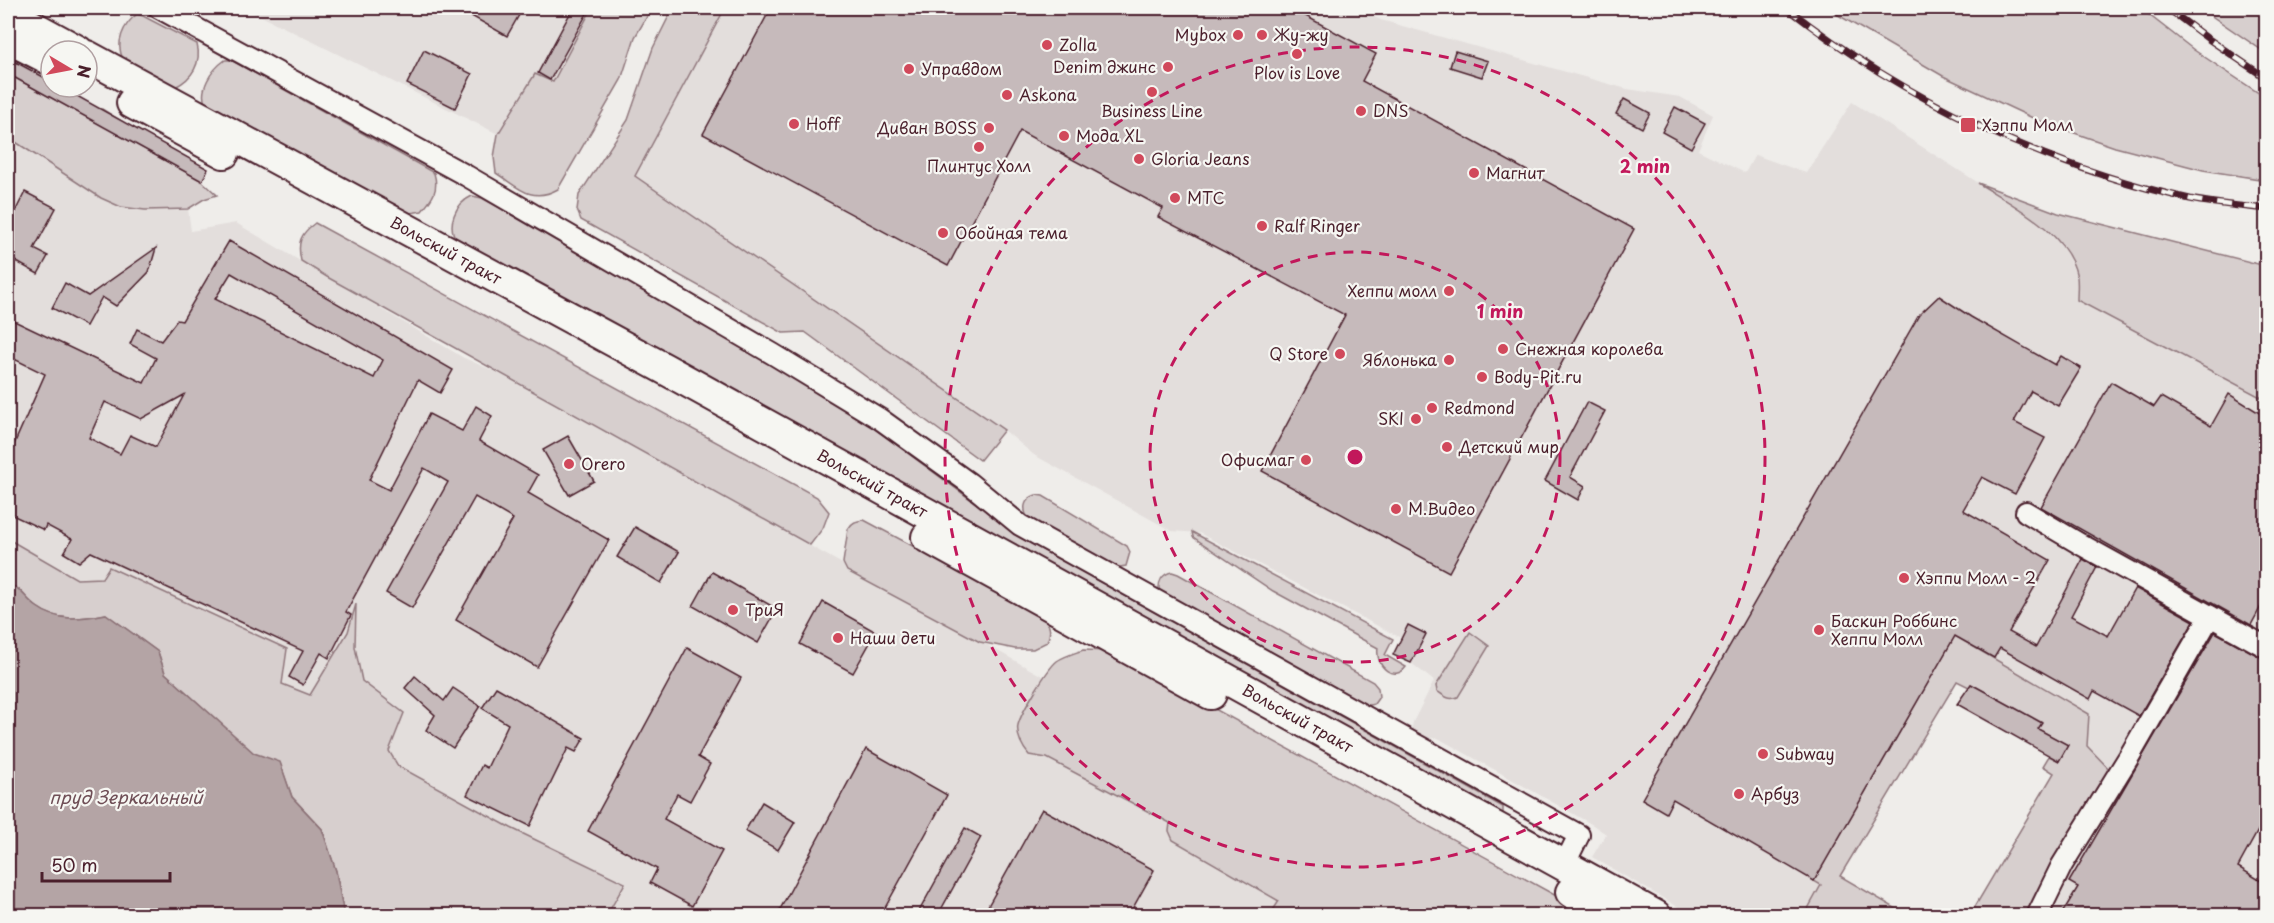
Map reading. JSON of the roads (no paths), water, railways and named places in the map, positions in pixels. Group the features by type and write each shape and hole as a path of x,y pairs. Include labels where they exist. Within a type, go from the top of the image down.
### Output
{"main road":[{"path":"8,13 56,39"},
{"path":"8,38 39,54"},
{"name":"Вольский тракт","path":"99,62 562,313 1656,915"},
{"name":"Вольский тракт","path":"99,85 854,496 1082,624 1374,781 1612,915"}],"street":[{"path":"159,8 467,176 783,360 880,419 969,483 1020,525 1580,835 1564,865"},
{"path":"2026,512 2266,647"},
{"path":"2037,915 2062,865 2130,755 2210,616"}],"water":[{"name":"пруд Зеркальный","path":"8,584 17,588 37,607 53,615 79,618 106,614 158,652 165,673 254,753 280,762 292,797 322,829 336,871 344,915 8,915"}],"railway":[{"path":"1787,8 1879,72 1927,100 2029,148 2082,168 2190,199 2266,209"},
{"path":"2167,8 2266,78"}],"place":[{"name":"Mybox","path":"1238,35"},
{"name":"Жу-жу","path":"1262,35"},
{"name":"Zolla","path":"1047,45"},
{"name":"Plov is Love","path":"1297,54"},
{"name":"Denim джинс","path":"1168,67"},
{"name":"Управдом","path":"909,69"},
{"name":"Business Line","path":"1152,92"},
{"name":"Askona","path":"1007,95"},
{"name":"DNS","path":"1361,111"},
{"name":"Hoff","path":"794,124"},
{"name":"Хэппи Молл","path":"1968,125"},
{"name":"Диван BOSS","path":"989,128"},
{"name":"Мода XL","path":"1064,136"},
{"name":"Плинтус Холл","path":"979,147"},
{"name":"Gloria Jeans","path":"1139,159"},
{"name":"Магнит","path":"1474,173"},
{"name":"МТС","path":"1175,198"},
{"name":"Ralf Ringer","path":"1262,226"},
{"name":"Обойная тема","path":"943,233"},
{"name":"Хеппи молл","path":"1449,291"},
{"name":"Снежная королева","path":"1503,349"},
{"name":"Q Store","path":"1340,354"},
{"name":"Яблонька","path":"1449,360"},
{"name":"Body-Pit.ru","path":"1482,377"},
{"name":"Redmond","path":"1432,408"},
{"name":"SKI","path":"1416,419"},
{"name":"Детский мир","path":"1447,447"},
{"name":"Офисмаг","path":"1306,460"},
{"name":"Orero","path":"569,464"},
{"name":"М.Видео","path":"1396,509"},
{"name":"Хэппи Молл - 2","path":"1904,578"},
{"name":"ТриЯ","path":"733,610"},
{"name":"Баскин Роббинс Хеппи Молл","path":"1819,630"},
{"name":"Наши дети","path":"838,638"},
{"name":"Subway","path":"1763,754"},
{"name":"Арбуз","path":"1739,794"}]}
